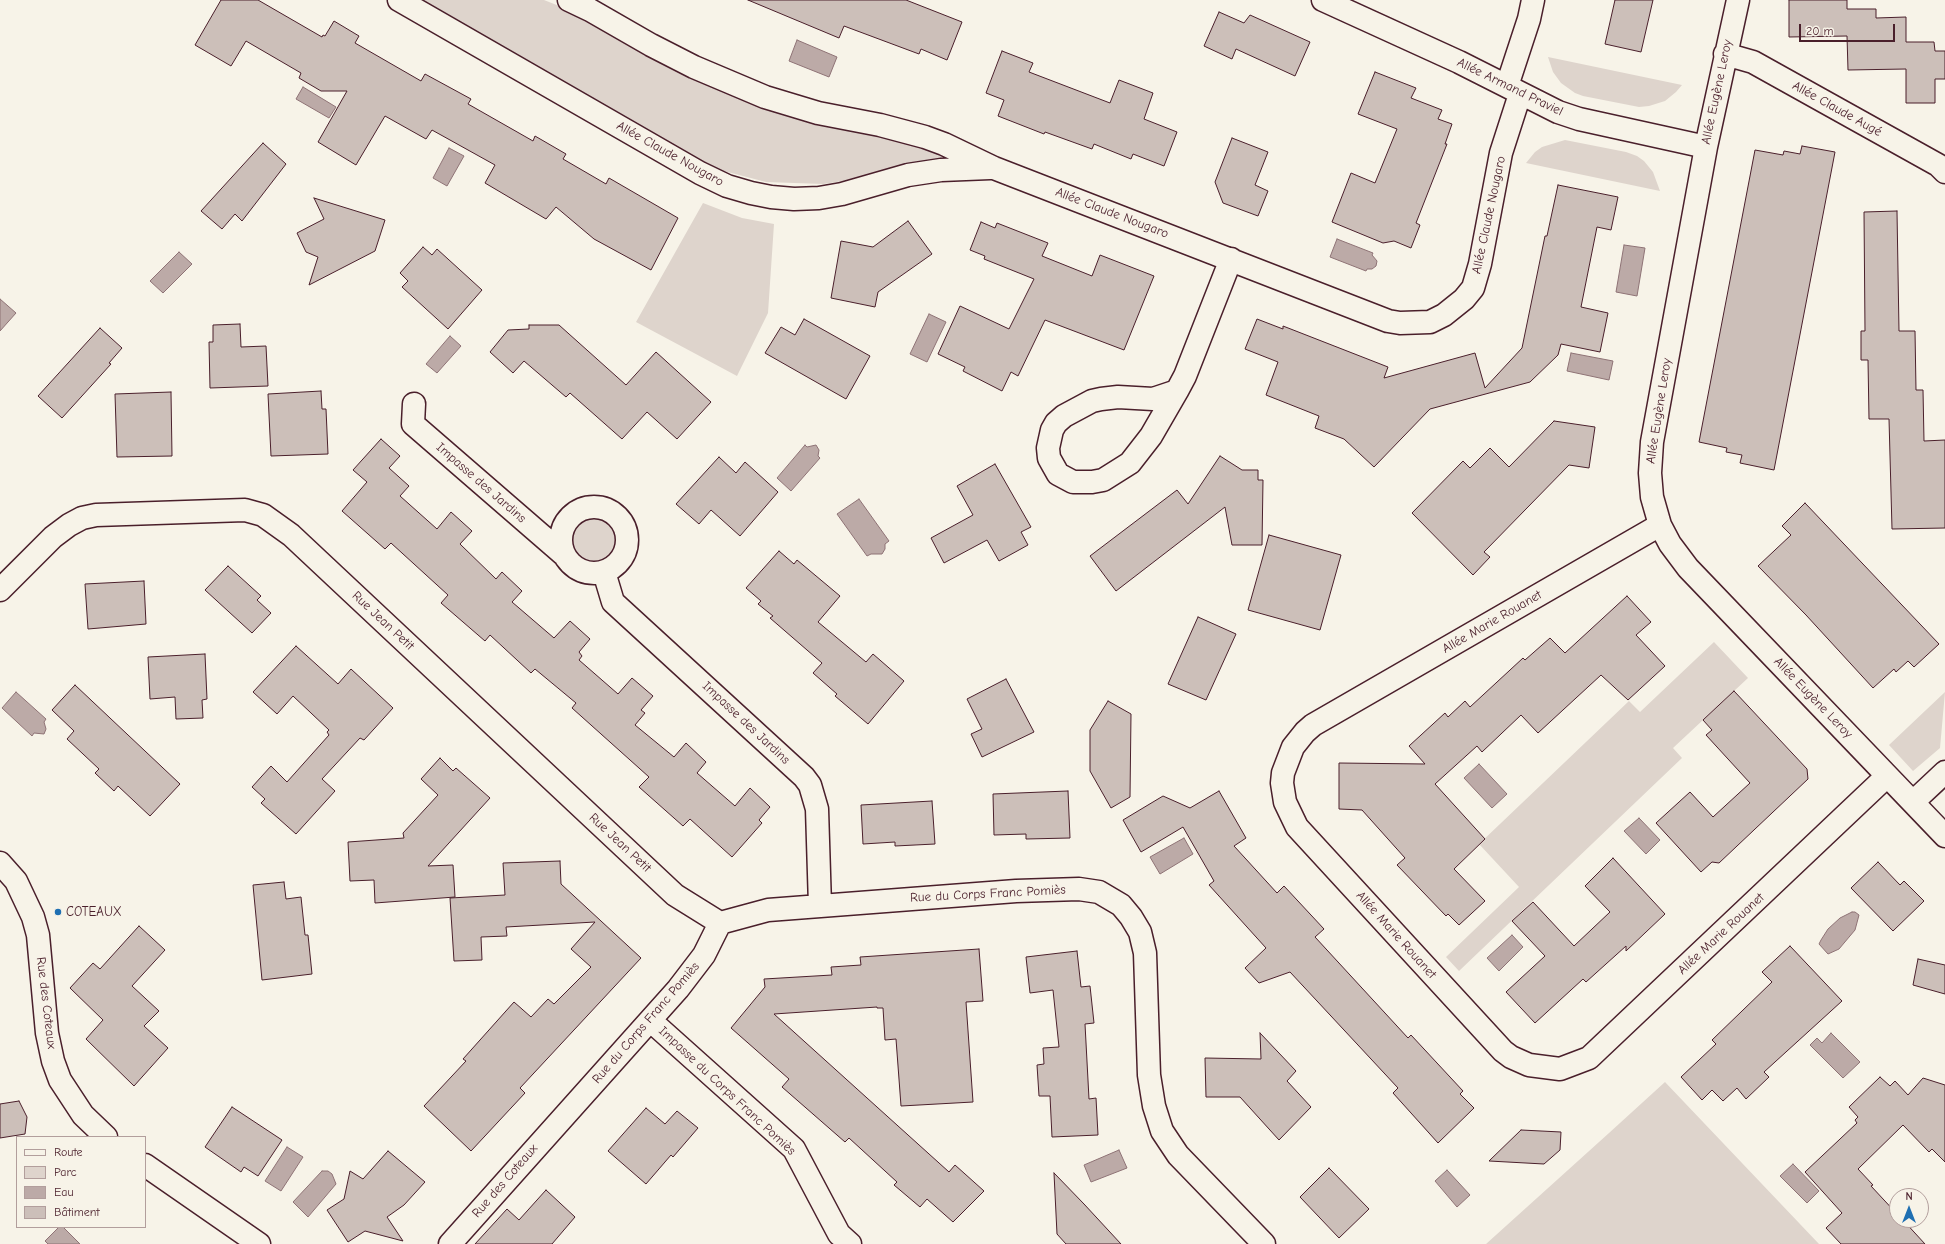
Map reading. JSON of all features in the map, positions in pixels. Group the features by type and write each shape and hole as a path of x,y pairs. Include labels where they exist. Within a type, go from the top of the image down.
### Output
{"street":[{"name":"Allée Claude Nougaro","path":"399,0 700,174 726,186 751,193 779,198 819,198 842,194 908,175 948,169 994,168"},
{"name":"Allée Claude Nougaro","path":"569,0 694,67 765,96 818,112 880,125 925,137 944,144 994,168 1231,258 1388,320 1415,324 1430,322 1444,315 1464,299 1473,288 1477,275 1533,0"},
{"name":"Allée Armand Praviel","path":"1323,0 1453,59 1558,112 1579,119 1706,147"},
{"name":"Allée Eugène Leroy","path":"1738,0 1725,54 1706,147 1652,442 1650,474 1652,497 1660,525 1670,544 1688,568 1945,836"},
{"name":"Allée Claude Augé","path":"1725,54 1753,62 1938,166 1945,172"},
{"path":"1177,391 1153,399 1118,397 1101,399 1092,401 1064,416 1056,423 1052,430 1048,448 1049,458 1058,474 1073,482 1092,482 1104,480 1130,463 1151,436 1177,391 1185,376 1231,258"},
{"name":"Impasse des Jardins","path":"414,404 413,424 563,554 572,566 584,572 597,574 604,572 613,602 804,777 810,785 817,809 820,906"},
{"path":"563,554 560,544 561,530 568,518 578,510 591,507 604,508 616,514 624,524 628,537 626,550 620,562 610,570 604,572"},
{"name":"Rue Jean Petit","path":"0,590 53,537 69,525 82,518 96,515 245,510 263,515 291,535 675,895 720,923"},
{"name":"Allée Marie Rouanet","path":"1660,525 1313,725 1305,732 1293,747 1283,773 1282,783 1285,802 1297,827 1503,1052 1529,1065 1560,1069 1589,1058 1887,776"},
{"path":"1913,802 1945,772"},
{"name":"Rue des Coteaux","path":"0,863 16,881 33,917 38,935 47,1033 53,1061 60,1080 83,1115 105,1136"},
{"name":"Rue du Corps Franc Pomiès","path":"560,1119 651,1021 704,955 720,923 768,910 1008,892 1079,889 1099,892 1121,905 1136,924 1143,939 1145,953 1149,1075 1154,1106 1162,1131 1178,1155 1264,1244"},
{"name":"Impasse du Corps Franc Pomiès","path":"651,1021 794,1149 839,1234 850,1244"},
{"name":"Rue des Coteaux","path":"450,1244 560,1119"},
{"path":"146,1166 259,1244"}],"green space":[{"path":"417,0 544,0 886,136 948,156 947,161 823,184 766,182 720,170 703,163"},
{"path":"1548,57 1682,85 1665,101 1649,106 1639,107 1583,96 1575,93 1561,83 1553,72"},
{"path":"1565,140 1626,152 1637,156 1644,161 1653,172 1660,191 1526,163 1535,152 1542,147"},
{"path":"703,203 742,218 774,224 768,313 737,376 636,322"},
{"path":"594,517 607,521 613,527 617,540 613,553 607,559 594,563 581,559 575,553 571,540 575,527 581,521"},
{"path":"1714,642 1748,678 1673,748 1682,758 1459,971 1446,957 1519,887 1479,844 1629,701 1640,712"},
{"path":"1945,692 1940,748 1913,771 1889,745"},
{"path":"1665,1082 1819,1244 1486,1244 1609,1133"}],"water":[{"path":"797,40 837,57 829,77 789,61"},
{"path":"303,87 336,107 329,118 296,99"},
{"path":"449,148 464,156 447,186 433,178"},
{"path":"1337,239 1373,253 1372,255 1377,261 1376,266 1372,269 1367,269 1366,271 1330,257"},
{"path":"1624,245 1645,248 1637,296 1616,292"},
{"path":"179,252 192,264 163,293 150,281"},
{"path":"0,299 16,313 0,331"},
{"path":"929,314 946,322 927,362 910,354"},
{"path":"450,336 461,346 437,373 426,364"},
{"path":"1571,353 1613,361 1609,380 1567,371"},
{"path":"805,445 807,447 816,445 819,450 818,456 820,458 791,491 777,478"},
{"path":"859,499 889,541 885,544 885,549 882,554 871,554 867,556 837,514"},
{"path":"16,692 46,719 44,722 46,729 44,734 34,733 32,736 2,708"},
{"path":"1479,764 1507,794 1492,808 1464,778"},
{"path":"1639,818 1660,840 1646,854 1624,831"},
{"path":"1184,838 1193,854 1160,874 1150,857"},
{"path":"1852,912 1859,915 1855,930 1839,949 1828,954 1819,944 1821,940 1828,929 1840,918"},
{"path":"1512,935 1523,947 1499,971 1487,958"},
{"path":"1831,1033 1860,1062 1843,1078 1810,1045 1817,1038 1822,1043"},
{"path":"287,1147 303,1157 281,1191 265,1181"},
{"path":"1119,1150 1127,1168 1091,1182 1084,1165"},
{"path":"1793,1164 1819,1191 1807,1203 1780,1176"},
{"path":"1447,1170 1470,1195 1457,1207 1435,1181"},
{"path":"322,1171 328,1171 332,1174 336,1184 308,1217 293,1202"},
{"path":"58,1228 64,1228 80,1244 48,1244 45,1241"}],"building":[{"path":"221,0 258,0 322,37 323,35 325,36 334,21 359,36 355,43 421,81 425,74 471,99 468,104 533,141 535,136 566,154 563,159 606,184 609,178 678,218 651,270 594,239 556,207 546,219 485,183 495,165 432,130 426,139 385,116 356,165 318,142 347,91 321,91 299,78 301,73 246,41 231,66 195,45"},
{"path":"748,0 906,0 962,22 947,60 921,49 919,54 844,26 839,38"},
{"path":"1615,0 1653,0 1641,52 1605,44"},
{"path":"1789,0 1847,0 1847,9 1876,9 1876,18 1906,17 1906,42 1934,42 1935,51 1945,51 1945,79 1935,79 1935,103 1906,103 1906,69 1848,70 1847,36 1789,37"},
{"path":"1219,12 1244,23 1250,15 1310,42 1295,76 1236,49 1232,59 1204,46"},
{"path":"1002,51 1033,63 1029,72 1110,103 1119,80 1153,93 1144,119 1177,132 1164,166 1133,154 1131,159 1094,144 1092,149 1045,132 1044,134 998,116 1004,100 986,93"},
{"path":"1375,72 1416,88 1411,98 1442,110 1438,119 1452,124 1445,144 1447,144 1416,223 1420,225 1411,248 1394,241 1383,243 1332,222 1351,173 1375,183 1397,129 1358,114"},
{"path":"1232,138 1268,152 1255,185 1268,191 1258,216 1223,203 1215,182"},
{"path":"263,143 286,164 242,221 235,214 222,229 201,211"},
{"path":"1802,146 1835,152 1774,470 1740,463 1742,455 1726,452 1727,448 1699,442 1755,150 1783,155 1784,151 1800,154"},
{"path":"1558,185 1618,197 1611,230 1597,227 1581,307 1608,313 1600,352 1561,344 1558,355 1530,382 1430,409 1374,467 1344,439 1315,428 1319,416 1266,395 1278,362 1245,349 1257,319 1283,329 1283,326 1388,367 1384,378 1475,353 1485,388 1522,348 1545,236 1547,236"},
{"path":"314,198 385,220 375,251 309,285 318,257 306,252 297,233 324,219"},
{"path":"1897,211 1899,331 1915,331 1916,390 1923,390 1924,441 1945,440 1945,528 1892,529 1889,419 1869,419 1868,360 1861,360 1861,331 1865,331 1864,212"},
{"path":"908,221 932,254 878,292 875,307 831,298 841,241 873,247"},
{"path":"981,222 995,228 997,223 1048,243 1042,256 1092,276 1100,255 1154,276 1124,350 1045,320 1018,376 1011,372 1002,391 963,371 965,367 938,354 960,306 1009,329 1034,279 984,259 985,256 970,250"},
{"path":"423,247 432,255 437,249 482,290 448,329 402,287 408,281 400,273"},
{"path":"804,319 870,356 846,399 765,353 781,327 795,335"},
{"path":"240,324 241,347 266,346 268,386 210,388 209,342 213,342 213,325"},
{"path":"529,325 559,325 626,385 656,352 711,402 677,439 647,412 622,439 570,393 566,397 524,361 513,373 490,352 508,330 529,329"},
{"path":"100,328 122,348 109,363 111,364 62,418 38,396"},
{"path":"321,391 322,409 326,409 328,454 271,456 268,394"},
{"path":"171,392 172,456 117,457 115,394"},
{"path":"1554,421 1595,427 1589,468 1569,465 1484,552 1490,557 1473,575 1412,513 1463,461 1470,468 1490,448 1509,467"},
{"path":"381,439 400,456 389,468 409,486 400,496 437,529 451,512 472,531 460,544 496,579 502,572 522,591 512,602 554,638 570,621 590,639 579,652 582,656 579,660 618,694 632,678 653,696 641,710 645,713 635,725 674,757 686,743 706,762 697,773 735,806 750,788 770,807 759,820 762,823 732,857 690,819 683,826 639,787 649,777 572,708 576,703 535,669 531,673 490,635 485,641 441,603 448,595 391,543 385,549 342,511 367,482 353,470"},
{"path":"1220,456 1242,470 1258,470 1258,480 1263,480 1262,545 1232,545 1225,507 1116,591 1090,556 1177,490 1188,504"},
{"path":"719,457 736,473 745,462 778,492 740,536 711,510 699,524 676,504"},
{"path":"995,464 1031,527 1021,532 1028,545 999,561 987,540 944,563 931,538 973,515 957,486"},
{"path":"1805,503 1939,644 1914,667 1908,661 1896,672 1894,669 1873,688 1806,615 1758,566 1791,535 1782,526"},
{"path":"1269,535 1341,555 1320,630 1248,610"},
{"path":"779,551 794,564 797,560 840,596 818,622 866,662 873,654 904,681 868,724 835,696 837,694 813,673 822,663 770,618 773,616 758,604 761,601 746,588"},
{"path":"228,566 261,596 257,600 271,613 252,633 205,590"},
{"path":"144,581 146,624 88,629 85,584"},
{"path":"1627,596 1651,622 1636,635 1665,666 1628,700 1601,675 1538,733 1521,715 1482,752 1477,746 1435,784 1485,839 1454,869 1485,901 1459,925 1448,914 1446,916 1397,865 1405,858 1362,810 1339,809 1339,763 1425,764 1409,746 1445,713 1448,717 1465,701 1470,707 1523,658 1525,660 1550,638 1565,653"},
{"path":"1198,617 1236,634 1206,700 1168,684"},
{"path":"296,646 338,684 351,669 393,708 364,740 360,738 322,779 335,791 296,834 261,803 265,799 252,787 271,766 287,782 329,735 327,732 329,730 293,696 277,714 253,692"},
{"path":"205,654 207,699 202,700 203,718 176,719 175,697 150,699 148,657"},
{"path":"1006,679 1034,732 982,757 971,734 982,729 967,699"},
{"path":"75,685 180,784 150,816 118,786 114,791 95,773 99,769 67,739 74,731 52,710"},
{"path":"1734,691 1807,769 1808,779 1719,863 1712,862 1701,872 1656,823 1690,792 1713,817 1750,783 1706,735 1712,730 1703,720"},
{"path":"1108,701 1131,714 1130,797 1111,808 1090,771 1090,730"},
{"path":"440,758 453,771 456,768 490,798 428,866 453,865 455,897 375,903 374,880 350,881 348,842 404,838 403,833 438,795 421,779"},
{"path":"1068,791 1070,838 1026,839 1026,834 994,835 993,794"},
{"path":"1219,791 1246,838 1234,846 1277,893 1284,886 1324,929 1315,937 1408,1038 1411,1035 1463,1091 1460,1094 1474,1108 1438,1143 1393,1093 1398,1088 1290,972 1259,983 1245,968 1266,948 1209,885 1214,881 1183,827 1141,852 1123,820 1163,796 1190,808"},
{"path":"932,801 935,844 895,846 895,842 863,844 861,805"},
{"path":"1613,858 1665,914 1626,951 1626,946 1586,982 1583,979 1535,1023 1506,992 1545,956 1512,921 1533,902 1574,946 1610,912 1585,886"},
{"path":"560,861 561,884 641,958 520,1088 525,1093 471,1151 424,1106 466,1061 463,1059 514,1002 531,1017 548,999 554,1004 591,967 571,949 595,922 506,927 507,936 481,937 482,960 454,961 450,898 505,895 503,863"},
{"path":"1878,862 1900,885 1904,881 1924,901 1893,931 1851,888"},
{"path":"284,882 286,899 301,897 305,935 308,935 312,974 262,980 253,885"},
{"path":"139,926 165,950 132,986 159,1011 144,1026 168,1048 134,1086 86,1039 103,1020 70,988 93,963 100,969"},
{"path":"1790,946 1842,1001 1764,1072 1769,1077 1746,1099 1737,1088 1723,1101 1712,1090 1702,1100 1681,1077 1716,1044 1712,1040 1772,982 1762,972"},
{"path":"979,949 983,1001 966,1002 973,1102 901,1106 896,1039 885,1040 883,1008 877,1007 774,1014 949,1172 955,1165 984,1191 953,1222 927,1199 920,1207 894,1185 897,1182 849,1138 845,1142 782,1087 789,1079 731,1028 765,987 764,979 832,975 831,967 861,965 860,957"},
{"path":"1077,951 1081,987 1090,986 1094,1023 1085,1024 1089,1099 1096,1098 1098,1135 1052,1137 1050,1096 1039,1096 1037,1065 1044,1064 1043,1048 1059,1047 1053,990 1030,993 1026,957"},
{"path":"1918,959 1945,965 1945,994 1913,985"},
{"path":"1260,1033 1296,1071 1287,1081 1311,1107 1279,1140 1240,1097 1206,1097 1205,1058 1261,1059"},
{"path":"1880,1077 1890,1086 1895,1081 1908,1095 1923,1078 1945,1085 1945,1162 1932,1149 1929,1152 1903,1125 1858,1169 1889,1205 1889,1228 1910,1228 1925,1244 1841,1244 1826,1228 1842,1213 1805,1172 1857,1123 1855,1120 1858,1117 1849,1107"},
{"path":"19,1101 27,1117 25,1134 0,1138 0,1104"},
{"path":"232,1107 282,1140 258,1176 244,1167 241,1172 205,1147"},
{"path":"646,1108 665,1124 677,1111 698,1128 673,1157 671,1155 646,1184 608,1151"},
{"path":"1521,1130 1561,1132 1560,1150 1544,1164 1489,1161"},
{"path":"388,1151 425,1182 404,1205 387,1217 403,1241 365,1231 348,1242 327,1210 344,1199 350,1171 363,1179"},
{"path":"1329,1168 1369,1209 1339,1238 1300,1197"},
{"path":"1054,1173 1121,1244 1066,1244 1057,1234"},
{"path":"546,1190 575,1217 552,1244 475,1244 507,1209 519,1220"}],"place":[{"name":"COTEAUX","path":"58,912"}]}
